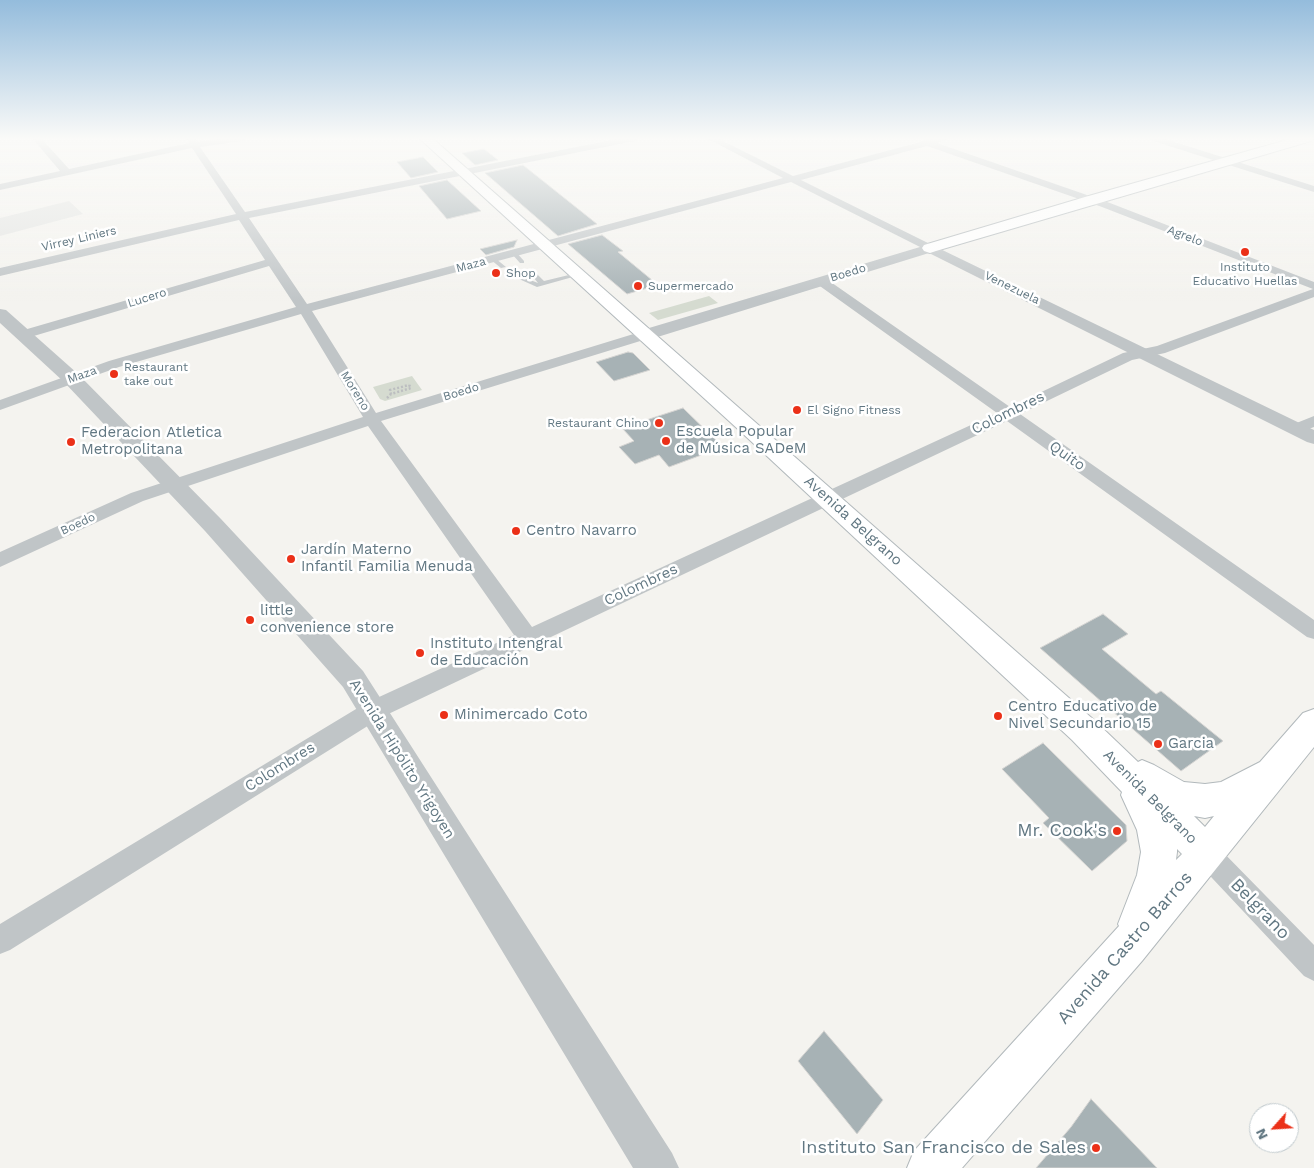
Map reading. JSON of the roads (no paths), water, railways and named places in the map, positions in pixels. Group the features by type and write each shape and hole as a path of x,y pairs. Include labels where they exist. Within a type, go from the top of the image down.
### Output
{"main road":[{"name":"Avenida Belgrano","path":"485,193 828,498 1083,730 1206,853"},
{"path":"930,248 1116,193"},
{"name":"Avenida Castro Barros","path":"931,1168 1128,947 1314,723"},
{"path":"1083,730 1150,781 1182,798 1194,801 1215,800 1234,794 1274,769"},
{"path":"1122,768 1150,816 1155,828 1159,852 1154,882 1128,947"}],"street":[{"name":"Moreno","path":"227,193 304,309 384,438 528,638"},
{"name":"Virrey Liniers","path":"0,272 243,216 357,193"},
{"name":"Maza","path":"0,405 71,378 304,309 518,258 544,246 745,193"},
{"name":"Venezuela","path":"817,193 1314,438"},
{"name":"Agrelo","path":"1069,193 1314,286"},
{"name":"Boedo","path":"0,560 138,497 172,485 372,419 930,248"},
{"name":"Lucero","path":"22,335 273,261"},
{"name":"Quito","path":"821,281 1314,632"},
{"name":"Colombres","path":"0,940 374,710 1008,414 1103,367 1128,356 1145,354 1314,293"},
{"name":"Avenida Hipólito Yrigoyen","path":"0,314 71,378 172,485 213,525 352,679 374,710 657,1168"},
{"path":"1295,429 1314,421"},
{"name":"Belgrano","path":"1206,853 1314,966"}],"lane":[{"path":"531,271 543,284"},
{"path":"513,275 530,283 543,284 577,275"}],"place":[{"name":"Instituto Educativo Huellas","path":"1245,252"},
{"name":"Shop","path":"496,273"},
{"name":"Supermercado","path":"638,286"},
{"name":"Restaurant take out","path":"114,374"},
{"name":"El Signo Fitness","path":"797,410"},
{"name":"Restaurant Chino","path":"659,423"},
{"name":"Escuela Popular de Música SADeM","path":"666,441"},
{"name":"Federacion Atletica Metropolitana","path":"71,442"},
{"name":"Centro Navarro","path":"516,531"},
{"name":"Jardín Materno Infantil Familia Menuda","path":"291,559"},
{"name":"little convenience store","path":"250,620"},
{"name":"Instituto Intengral de Educación","path":"420,653"},
{"name":"Minimercado Coto","path":"444,715"},
{"name":"Centro Educativo de Nivel Secundario 15","path":"998,716"},
{"name":"Garcia","path":"1158,744"},
{"name":"Mr. Cook's","path":"1117,831"},
{"name":"Instituto San Francisco de Sales","path":"1096,1148"}]}
